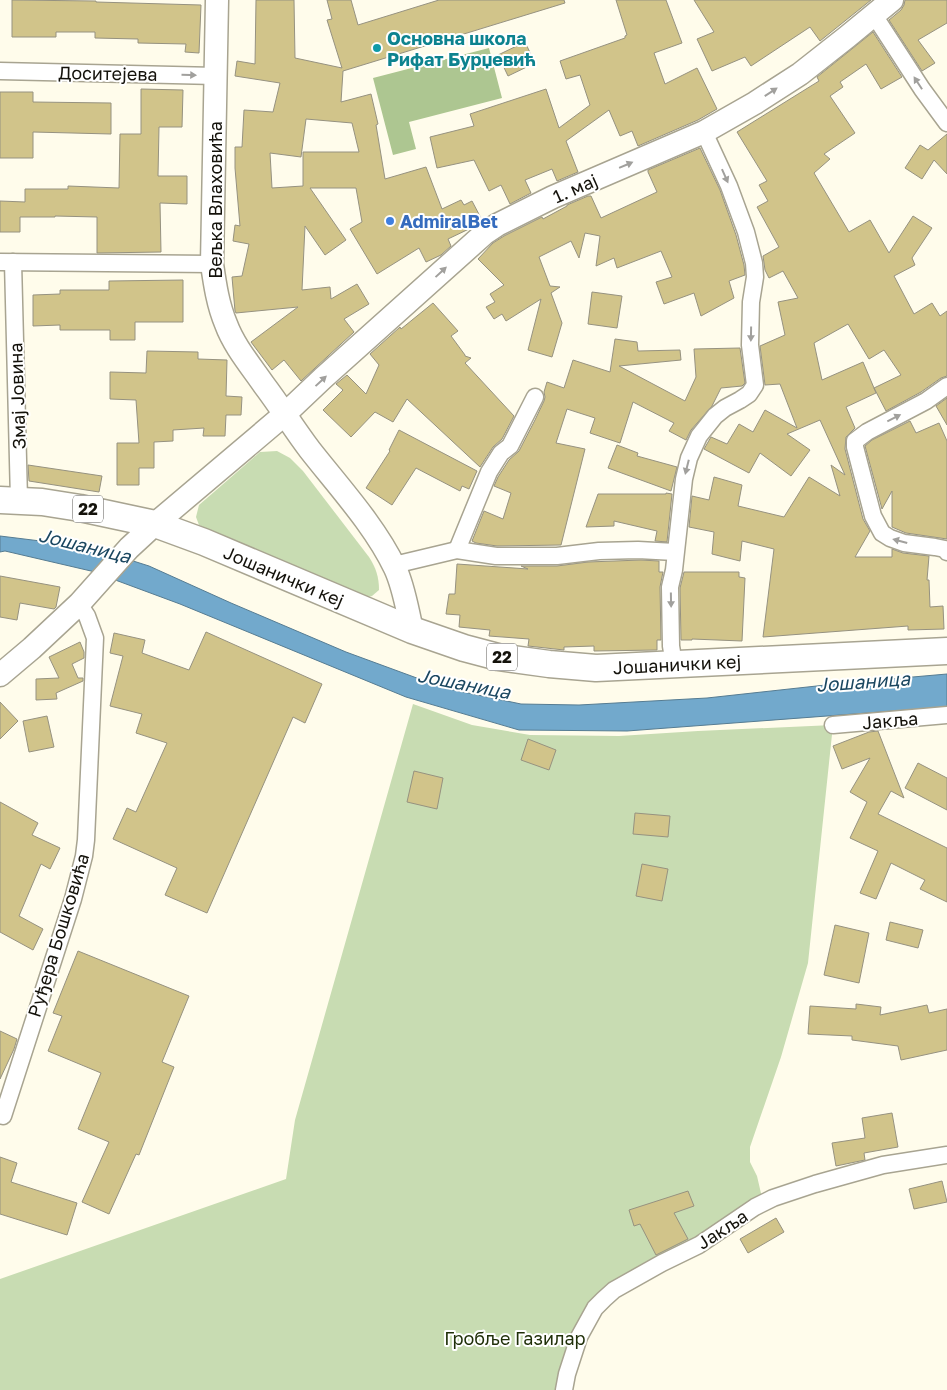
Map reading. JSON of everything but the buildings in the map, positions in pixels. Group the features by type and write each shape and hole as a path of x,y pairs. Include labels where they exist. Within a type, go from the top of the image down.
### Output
{"main road":[{"name":"22","path":"10,500 80,508 155,524"},
{"name":"Јошанички кеј","path":"155,524 204,542 412,630 490,655 549,664 596,668 947,651"}],"street":[{"name":"Вељка Влаховића","path":"217,0 212,264 216,293 226,325 235,341 285,414"},
{"name":"1. мај","path":"285,414 485,233 504,221 553,198 704,132 800,74 892,0"},
{"path":"874,16 922,89 947,122"},
{"name":"Доситејева","path":"0,71 216,76"},
{"path":"674,664 671,646 670,587 674,570 684,479 689,458 699,436 715,416 749,394 756,385 750,345 751,302 755,277 754,263 746,232 729,186 704,132"},
{"name":"Змај Јовина","path":"10,500 7,262 212,264"},
{"path":"947,386 926,401 866,432 855,441 855,447 873,516 882,533 890,538 945,549 947,552"},
{"path":"457,550 489,472 501,453 510,446 535,397"},
{"path":"0,675 85,598 130,548 155,524 285,414 364,520 394,565 404,594 412,630"},
{"path":"394,565 457,550 496,556 557,556 599,551 638,550 675,552"},
{"name":"Руђера Бошковића","path":"3,1116 73,899 84,856 95,638 85,598"},
{"name":"Јакља","path":"833,725 947,715"},
{"name":"Јакља","path":"564,1390 579,1337 595,1308 604,1298 627,1282 699,1245 755,1207 773,1198 882,1165 947,1155"}],"green space":[{"path":"489,48 502,98 409,122 416,149 393,155 373,78"},
{"path":"277,451 290,458 303,471 369,557 377,573 379,585 379,590 372,596 364,598 199,525 196,517 199,505 260,452"},
{"name":"Гробље Газилар","path":"413,704 472,725 530,735 619,736 833,725 808,963 781,1057 750,1147 750,1162 757,1176 763,1202 604,1299 564,1390 0,1390 0,1279 286,1179 295,1120"}],"water":[{"path":"0,536 89,547 149,566 346,652 444,688 521,704 579,705 707,698 947,674 947,707 627,731 519,730 406,697 180,604 91,571 5,551 0,552"}],"place":[{"name":"Основна школа Рифат Бурџевић","path":"377,48"},
{"name":"AdmiralBet","path":"390,221"}],"water label":[{"name":"Јошаница","path":"85,545"},
{"name":"Јошаница","path":"863,681"},
{"name":"Јошаница","path":"464,683"}]}
